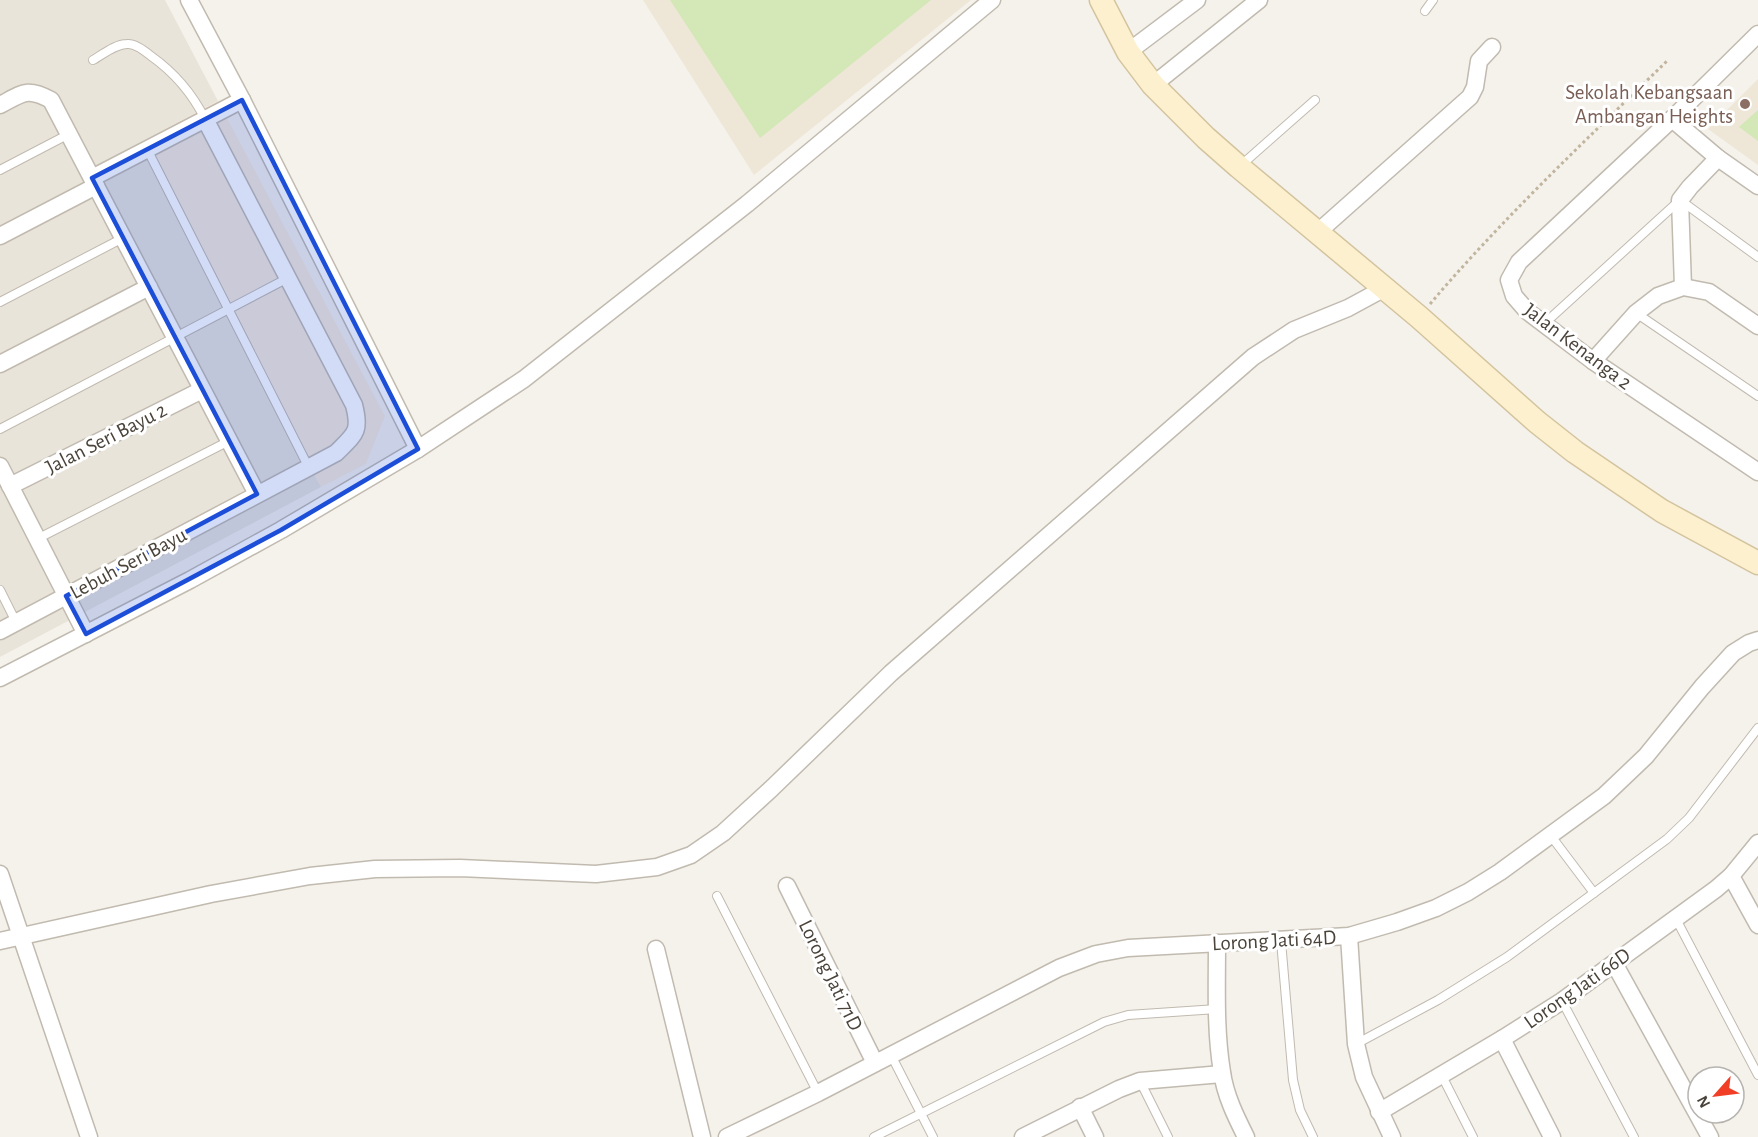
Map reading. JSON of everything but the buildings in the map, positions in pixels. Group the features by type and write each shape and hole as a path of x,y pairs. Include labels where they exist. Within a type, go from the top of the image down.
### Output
{"main road":[{"path":"1101,0 1128,52 1154,85 1206,138 1239,167 1385,288 1537,422 1575,452 1662,511 1758,563"}],"street":[{"path":"189,0 418,449"},
{"path":"0,678 190,580 281,530 418,449 524,379 747,204 992,0"},
{"path":"1128,52 1197,0"},
{"path":"1154,85 1259,0"},
{"name":"Jalan Kenanga 2","path":"1758,34 1672,119 1520,262 1509,280 1514,296 1527,311 1593,361 1758,472"},
{"path":"1318,232 1470,97 1475,87 1479,61 1492,46"},
{"path":"0,105 22,94 36,92 51,100 257,494"},
{"path":"0,236 147,149 242,100"},
{"path":"206,119 288,278"},
{"path":"1672,119 1718,158 1758,186"},
{"path":"1683,286 1680,200 1718,158"},
{"name":"Lebuh Seri Bayu","path":"0,631 309,468 336,453 351,438 359,423 354,405 288,278"},
{"path":"1593,361 1636,313 1658,296 1683,286 1708,292 1758,326"},
{"path":"0,364 149,287"},
{"path":"0,941 211,894 310,876 375,868 460,868 596,874 657,867 691,855 723,833 900,665 1253,357 1293,330 1348,308 1385,288"},
{"name":"Jalan Seri Bayu 2","path":"10,486 202,390"},
{"path":"0,466 86,634"},
{"name":"Lorong Jati 64D","path":"727,1137 818,1094 1040,977 1096,954 1128,948 1349,936 1436,908 1500,873 1623,780 1733,653 1758,640"},
{"name":"Lorong Jati 66D","path":"1379,1112 1562,1002 1731,876 1758,843"},
{"path":"0,874 89,1137"},
{"path":"1731,876 1758,925"},
{"name":"Lorong Jati 71D","path":"787,886 875,1064"},
{"path":"1349,936 1356,1044 1364,1077 1392,1137"},
{"path":"1216,943 1217,1010 1222,1074 1230,1101 1246,1137"},
{"path":"656,949 702,1137"},
{"path":"1614,963 1710,1137"},
{"path":"1502,1039 1552,1137"},
{"path":"1023,1137 1080,1107 1140,1082 1222,1074"},
{"path":"1080,1107 1095,1137"}],"lane":[{"path":"1425,11 1433,0"},
{"path":"93,60 127,43 141,48 166,66 184,85 206,119"},
{"path":"1239,167 1315,100"},
{"path":"0,170 69,134"},
{"path":"147,149 309,468"},
{"path":"1545,323 1680,200 1758,257"},
{"path":"0,302 123,238"},
{"path":"0,429 288,278"},
{"path":"1636,313 1758,396"},
{"path":"37,539 229,441"},
{"path":"0,590 16,622"},
{"path":"1356,1044 1438,1000 1507,957 1659,845 1689,818 1758,728"},
{"path":"1551,836 1594,893"},
{"path":"717,896 818,1094"},
{"path":"1676,919 1758,1075"},
{"path":"1281,941 1293,1080 1300,1110 1313,1137"},
{"path":"1562,1002 1634,1137"},
{"path":"874,1137 1104,1022 1128,1015 1217,1010"},
{"path":"891,1055 933,1137"},
{"path":"1442,1076 1473,1137"},
{"path":"1140,1082 1168,1137"}],"path":[{"path":"1419,317 1465,263 1667,61"}],"highlighted area":[{"path":"242,100 418,449 281,530 86,634 66,596 257,494 92,178"}],"shaded area":[{"path":"0,0 165,0 218,101 139,143 321,487 0,657"},
{"path":"643,0 971,0 754,175"},
{"name":"Sekolah Kebangsaan Ambangan Heights","path":"1758,79 1758,165 1708,129"},
{"path":"218,101 385,416 366,464 321,487 139,143"}],"green space":[{"path":"670,0 931,0 760,138"},
{"path":"1758,110 1758,141 1739,127"}],"place":[{"name":"Sekolah Kebangsaan Ambangan Heights","path":"1745,104"}]}
